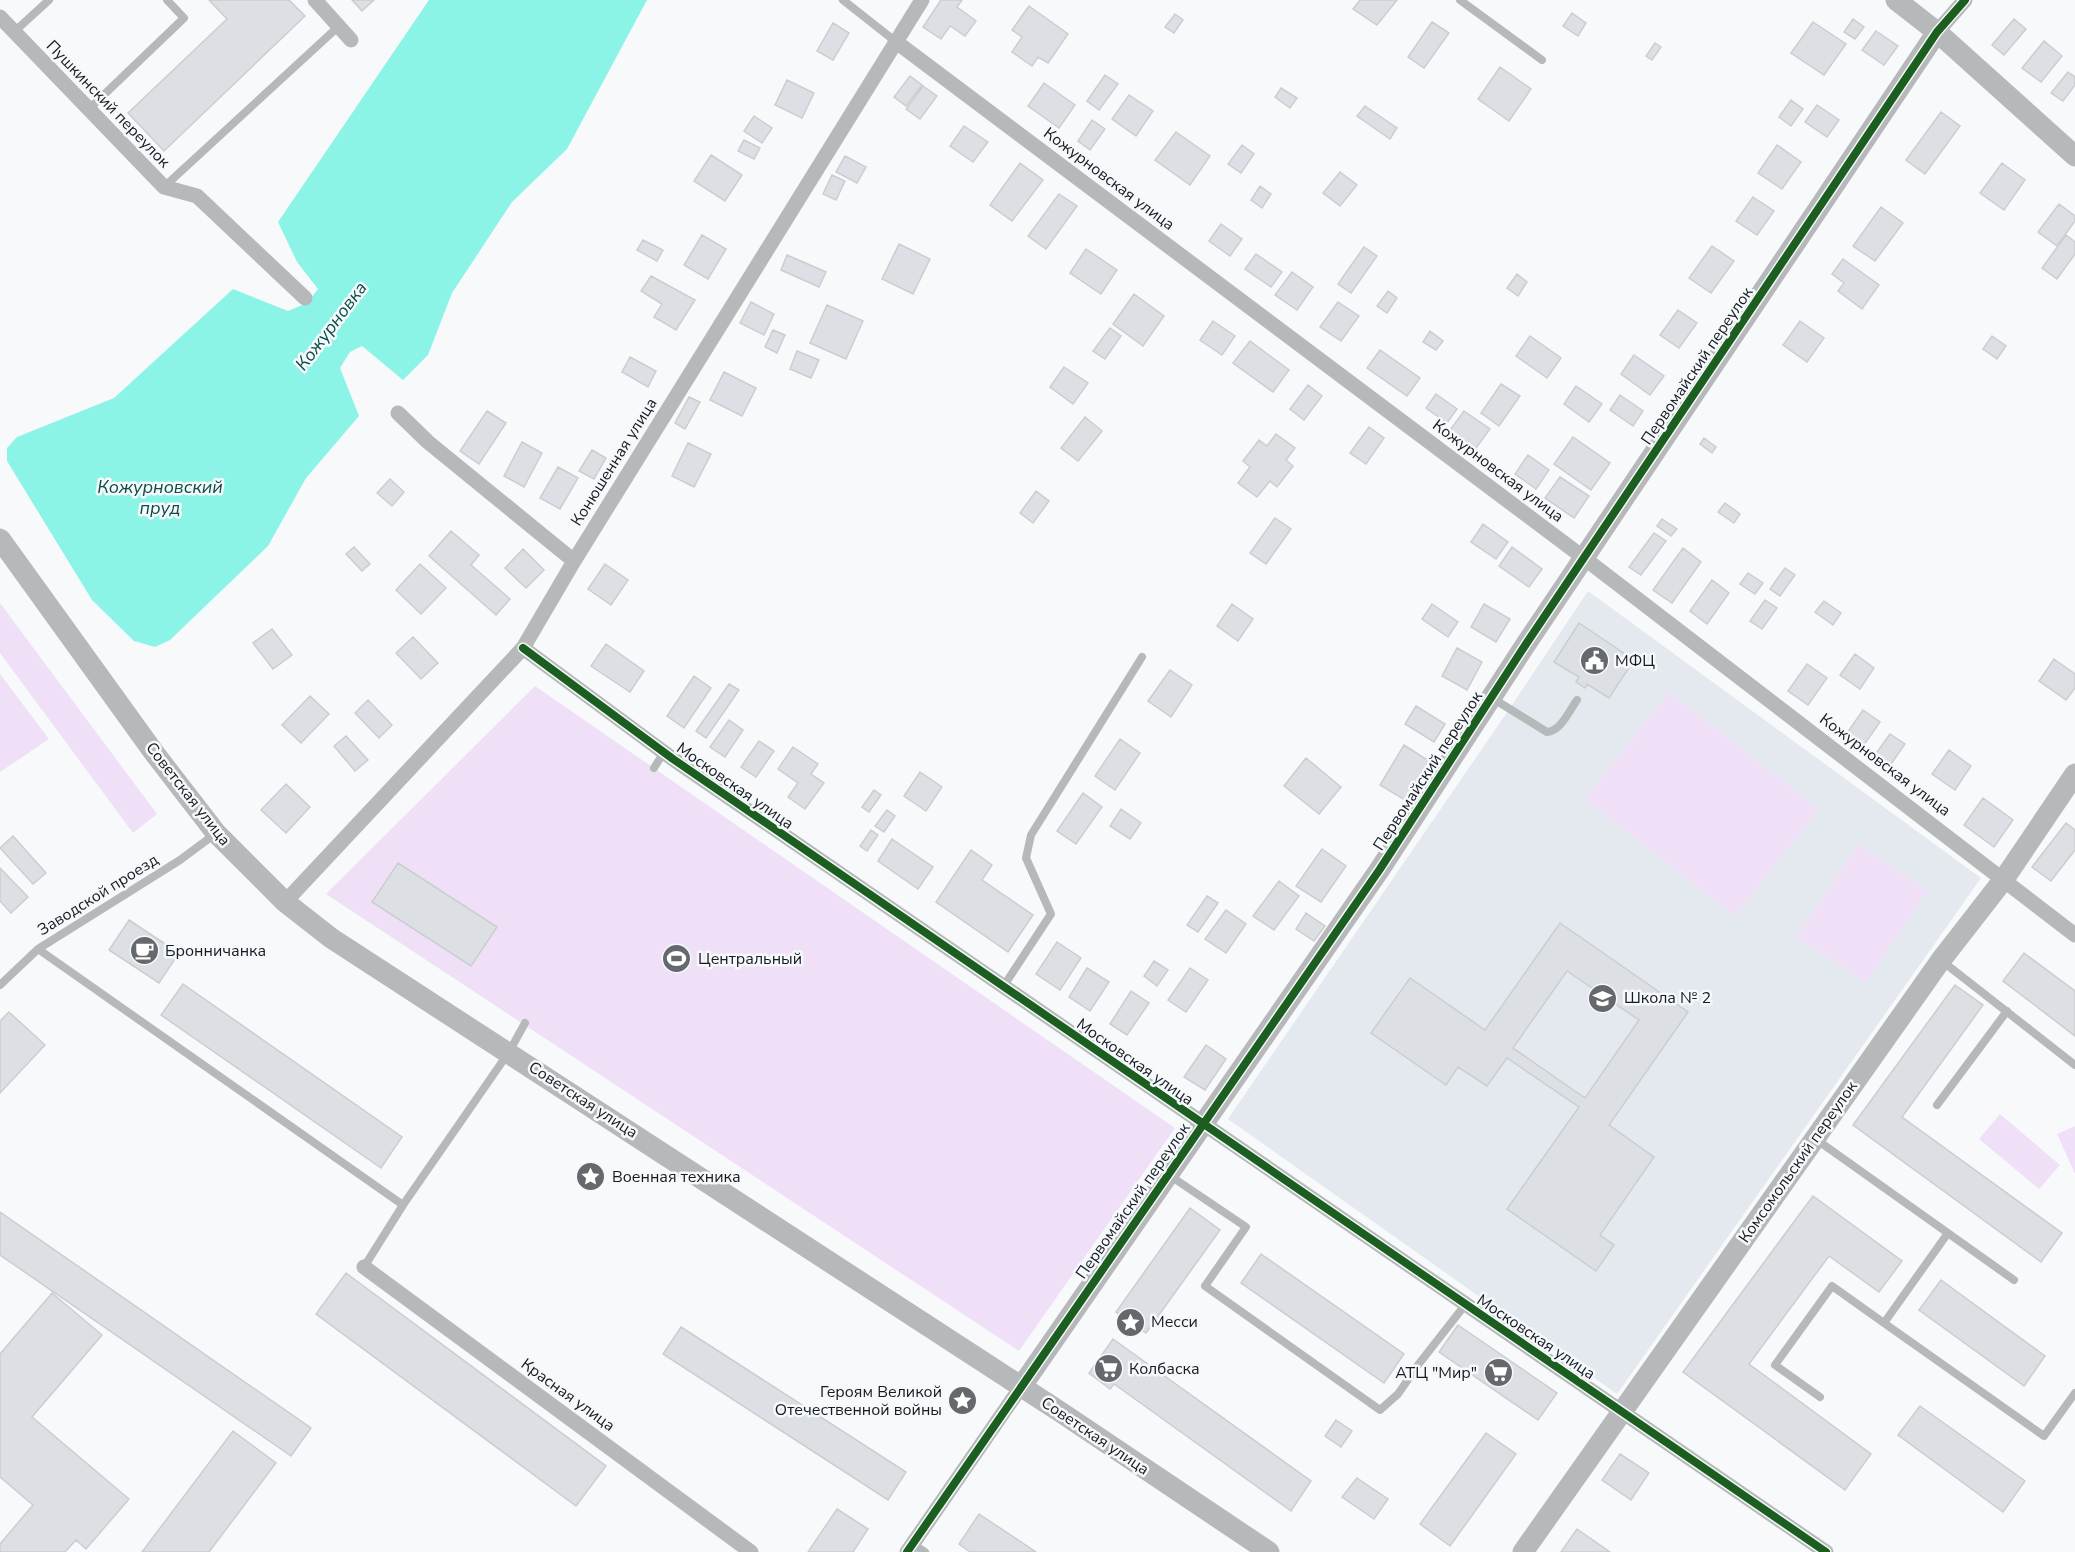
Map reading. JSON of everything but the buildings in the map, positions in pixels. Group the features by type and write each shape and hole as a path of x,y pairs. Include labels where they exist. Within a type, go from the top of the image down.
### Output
{"street":[{"path":"315,0 351,39"},
{"name":"Конюшенная улица","path":"285,902 523,648 574,561 922,0"},
{"path":"1896,0 1937,32 2075,156"},
{"name":"Первомайский переулок","path":"915,1549 1021,1387 1380,869 1491,697 1937,32 1965,0"},
{"name":"Пушкинский переулок","path":"0,17 164,187 197,196 305,298"},
{"name":"Кожурновская улица","path":"895,41 1584,558 2075,934"},
{"path":"398,413 429,442 574,561"},
{"name":"Советская улица","path":"0,539 155,754 216,833 285,902 331,938 1021,1387 1269,1552"},
{"name":"Московская улица","path":"523,648 664,752 1826,1552"},
{"name":"Комсомольский переулок","path":"1523,1552 1941,960 2004,879 2075,774"},
{"name":"Красная улица","path":"364,1266 751,1552"}],"lane":[{"path":"14,32 49,0"},
{"path":"89,109 184,18 167,0"},
{"path":"843,0 895,41"},
{"path":"1460,0 1542,60"},
{"path":"164,187 339,26"},
{"path":"1003,987 1051,914 1026,858 1031,835 1142,657"},
{"path":"1491,697 1546,732 1558,727 1576,700"},
{"path":"654,768 664,752"},
{"name":"Заводской проезд","path":"0,985 38,949 180,860 216,833"},
{"path":"38,949 403,1205"},
{"path":"1941,960 2075,1065"},
{"path":"1938,1105 2007,1011"},
{"path":"364,1266 403,1205 509,1052 525,1023"},
{"path":"1815,1139 2014,1280"},
{"path":"1168,1174 1246,1227 1205,1286 1380,1410 1398,1394 1465,1305"},
{"path":"1884,1323 1948,1233"},
{"path":"1820,1397 1775,1365 1832,1286 2044,1436 2075,1394"}],"shaded area":[{"name":"Школа № 2","path":"1588,591 1981,878 1617,1394 1228,1119"},
{"path":"0,603 157,814 133,833 0,653"},
{"path":"0,674 49,739 0,772"},
{"name":"Центральный","path":"535,686 1175,1128 1019,1351 326,894"},
{"path":"1669,692 1819,809 1735,916 1585,799"},
{"path":"1858,844 1928,890 1866,983 1796,937"},
{"path":"2000,1114 2060,1165 2039,1189 1979,1139"},
{"path":"2075,1126 2075,1174 2057,1134"}],"water":[{"name":"Кожурновский пруд","path":"429,0 647,0 567,149 512,202 452,293 428,355 403,380 362,346 350,352 340,368 359,416 306,478 268,546 170,640 155,647 134,641 92,600 7,461 7,448 17,437 114,398 233,289 288,311 307,303 318,289 297,262 278,222"}],"cycle path":[{"path":"907,1552 1380,869 1526,644 1937,32 1965,0"},
{"path":"523,648 673,759 1826,1552"}],"place":[{"name":"МФЦ","path":"1594,661"},
{"name":"Бронничанка","path":"144,951"},
{"name":"Центральный","path":"677,959"},
{"name":"Школа № 2","path":"1603,998"},
{"name":"Военная техника","path":"591,1177"},
{"name":"Месси","path":"1130,1322"},
{"name":"Колбаска","path":"1108,1369"},
{"name":"АТЦ \"Мир\"","path":"1498,1373"},
{"name":"Героям Великой Отечественной войны","path":"963,1401"}],"water label":[{"name":"Кожурновка","path":"331,326"}]}
